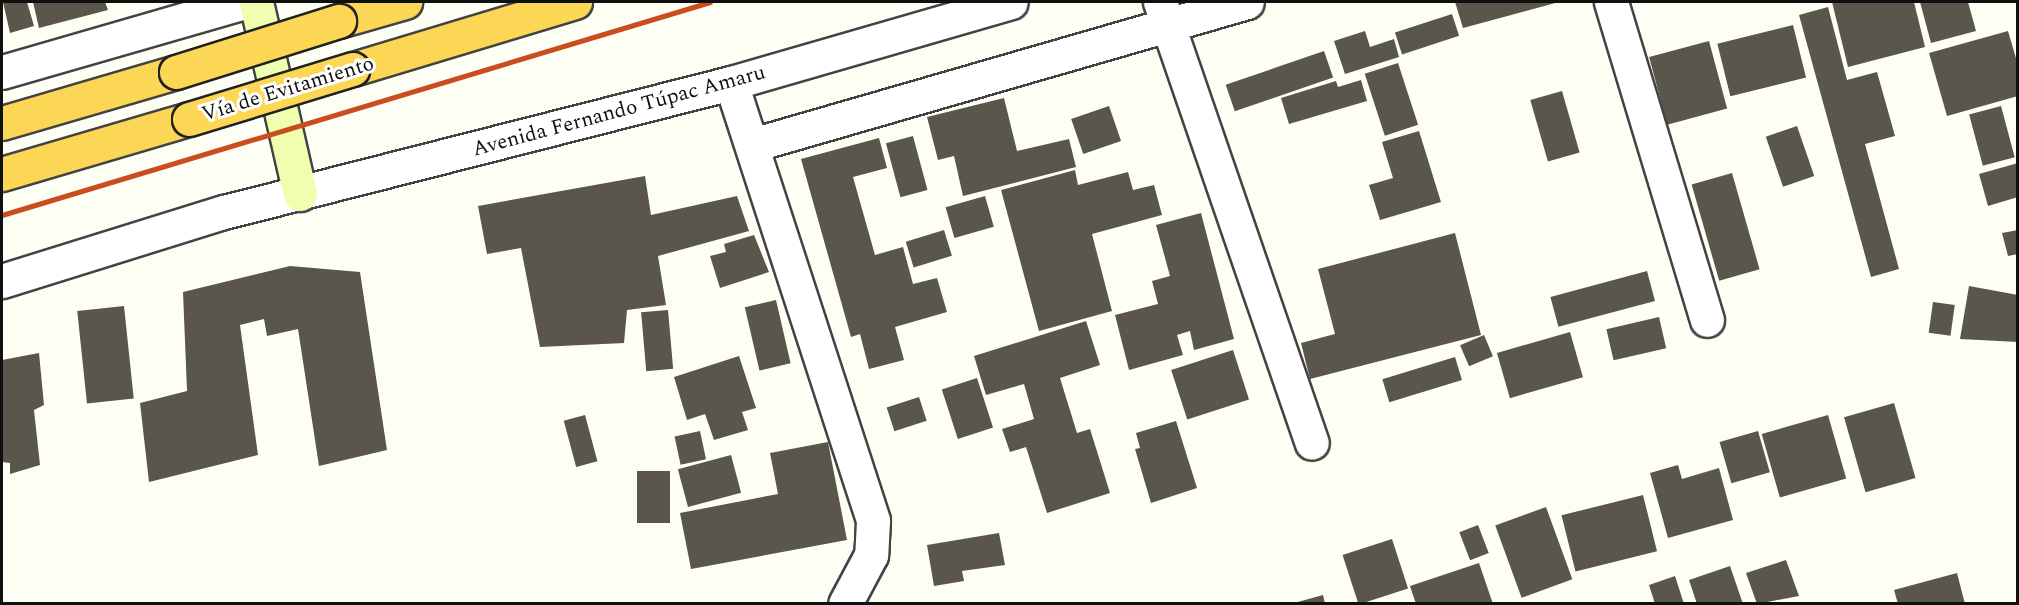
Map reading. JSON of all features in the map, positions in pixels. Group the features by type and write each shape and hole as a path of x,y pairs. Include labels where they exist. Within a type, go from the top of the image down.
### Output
{"highway":[{"path":"2,123 405,2"},
{"name":"Vía de Evitamiento","path":"2,174 575,2"}],"main road":[{"path":"256,2 300,194"}],"street":[{"path":"2,72 244,2"},
{"name":"Avenida Fernando Túpac Amaru","path":"2,280 224,212 731,83 1011,2"},
{"path":"752,145 1164,13 1247,2"},
{"path":"1611,2 1707,320"},
{"path":"1164,13 1312,443"},
{"path":"731,83 873,521 871,555 845,603"}],"building":[{"path":"3,2 27,2 34,26 10,33"},
{"path":"33,2 105,2 108,10 39,28"},
{"path":"1455,2 1559,2 1463,28"},
{"path":"1832,2 1914,2 1925,47 1848,67"},
{"path":"1920,2 1968,2 1976,31 1931,43"},
{"path":"1828,7 1847,80 1877,72 1895,136 1865,144 1899,269 1871,277 1799,15"},
{"path":"1452,14 1459,36 1402,54 1395,33"},
{"path":"1793,25 1806,77 1730,96 1717,44"},
{"path":"1365,31 1370,47 1394,39 1399,57 1345,74 1334,41"},
{"path":"2008,31 2018,65 2018,96 1947,116 1929,53"},
{"path":"1709,41 1727,109 1667,125 1649,57"},
{"path":"1324,51 1333,77 1235,111 1226,85"},
{"path":"1398,63 1418,125 1385,136 1365,74"},
{"path":"1361,80 1367,101 1289,124 1281,98 1336,81 1338,87"},
{"path":"1562,91 1580,153 1548,162 1530,100"},
{"path":"1004,98 1017,151 1069,139 1076,167 963,196 954,156 938,160 927,117"},
{"path":"1109,106 1121,141 1083,154 1071,119"},
{"path":"2001,106 2015,157 1983,166 1969,115"},
{"path":"1797,126 1814,176 1783,187 1766,137"},
{"path":"1419,131 1441,202 1380,220 1369,185 1393,178 1382,142"},
{"path":"913,136 927,190 900,197 886,143"},
{"path":"879,138 887,168 853,177 875,255 903,247 913,284 937,278 947,312 895,327 904,360 869,369 860,334 851,337 801,159"},
{"path":"2018,163 2018,197 1988,206 1979,174"},
{"path":"1075,170 1078,185 1128,172 1133,190 1154,185 1162,215 1092,234 1112,311 1039,331 1001,190"},
{"path":"1732,173 1760,269 1719,281 1692,185"},
{"path":"645,176 651,215 737,196 749,231 658,256 666,305 627,310 624,343 540,347 521,248 487,254 478,206"},
{"path":"985,196 994,227 954,238 946,207"},
{"path":"1201,213 1234,339 1194,350 1190,331 1177,335 1183,355 1129,370 1115,315 1158,304 1152,281 1170,276 1156,225"},
{"path":"944,230 952,256 914,268 906,242"},
{"path":"2018,230 2018,254 2008,256 2002,233"},
{"path":"1455,233 1481,335 1310,379 1301,343 1335,334 1318,269"},
{"path":"754,235 769,272 720,288 710,256 726,252 724,244"},
{"path":"290,266 360,272 387,450 319,466 298,329 267,336 264,319 240,325 258,455 149,482 140,403 187,391 183,292"},
{"path":"1647,271 1655,301 1558,327 1550,297"},
{"path":"1969,286 2018,295 2018,342 1960,339"},
{"path":"776,300 791,363 759,371 745,307"},
{"path":"1933,302 1955,305 1950,336 1929,333"},
{"path":"124,306 134,398 87,403 77,311"},
{"path":"668,310 673,369 646,371 641,312"},
{"path":"1659,317 1666,348 1614,360 1606,329"},
{"path":"1086,321 1100,365 1060,378 1077,433 1090,429 1110,493 1047,513 1026,447 1010,452 1002,429 1034,419 1024,384 986,395 974,356"},
{"path":"1570,332 1583,377 1510,398 1497,353"},
{"path":"1484,335 1493,356 1469,366 1460,345"},
{"path":"1233,350 1249,399 1187,420 1171,370"},
{"path":"39,353 44,405 34,410 40,465 10,474 10,463 2,462 2,360"},
{"path":"739,356 756,408 742,412 748,430 714,440 705,414 687,420 674,377"},
{"path":"1455,357 1462,380 1389,402 1382,379"},
{"path":"977,378 993,427 958,439 942,389"},
{"path":"919,397 927,421 894,431 887,408"},
{"path":"1894,403 1915,478 1866,492 1844,417"},
{"path":"585,415 597,461 576,467 564,421"},
{"path":"1828,415 1846,478 1780,497 1762,434"},
{"path":"1176,421 1197,488 1151,503 1135,449 1140,448 1136,433"},
{"path":"700,431 706,459 681,465 675,436"},
{"path":"1758,431 1770,472 1731,483 1720,442"},
{"path":"828,442 847,540 691,569 680,513 778,494 770,453"},
{"path":"731,455 741,493 688,507 678,469"},
{"path":"1678,465 1682,479 1719,468 1733,520 1668,538 1650,473"},
{"path":"637,471 670,471 670,523 637,523"},
{"path":"1643,495 1657,551 1576,572 1561,515"},
{"path":"1546,507 1572,579 1522,598 1495,525"},
{"path":"1478,525 1489,553 1470,560 1459,532"},
{"path":"999,533 1005,565 962,571 964,581 934,586 927,545"},
{"path":"1392,539 1408,588 1358,604 1343,555"},
{"path":"1786,560 1799,596 1757,604 1746,573"},
{"path":"1479,563 1493,604 1416,604 1410,586"},
{"path":"1730,566 1743,604 1697,604 1689,580"},
{"path":"1957,573 1965,604 1898,604 1894,590"},
{"path":"1675,576 1684,604 1655,604 1649,585"},
{"path":"1323,595 1325,604 1294,604 1294,603"}],"railway":[{"path":"2,215 710,2"}]}
